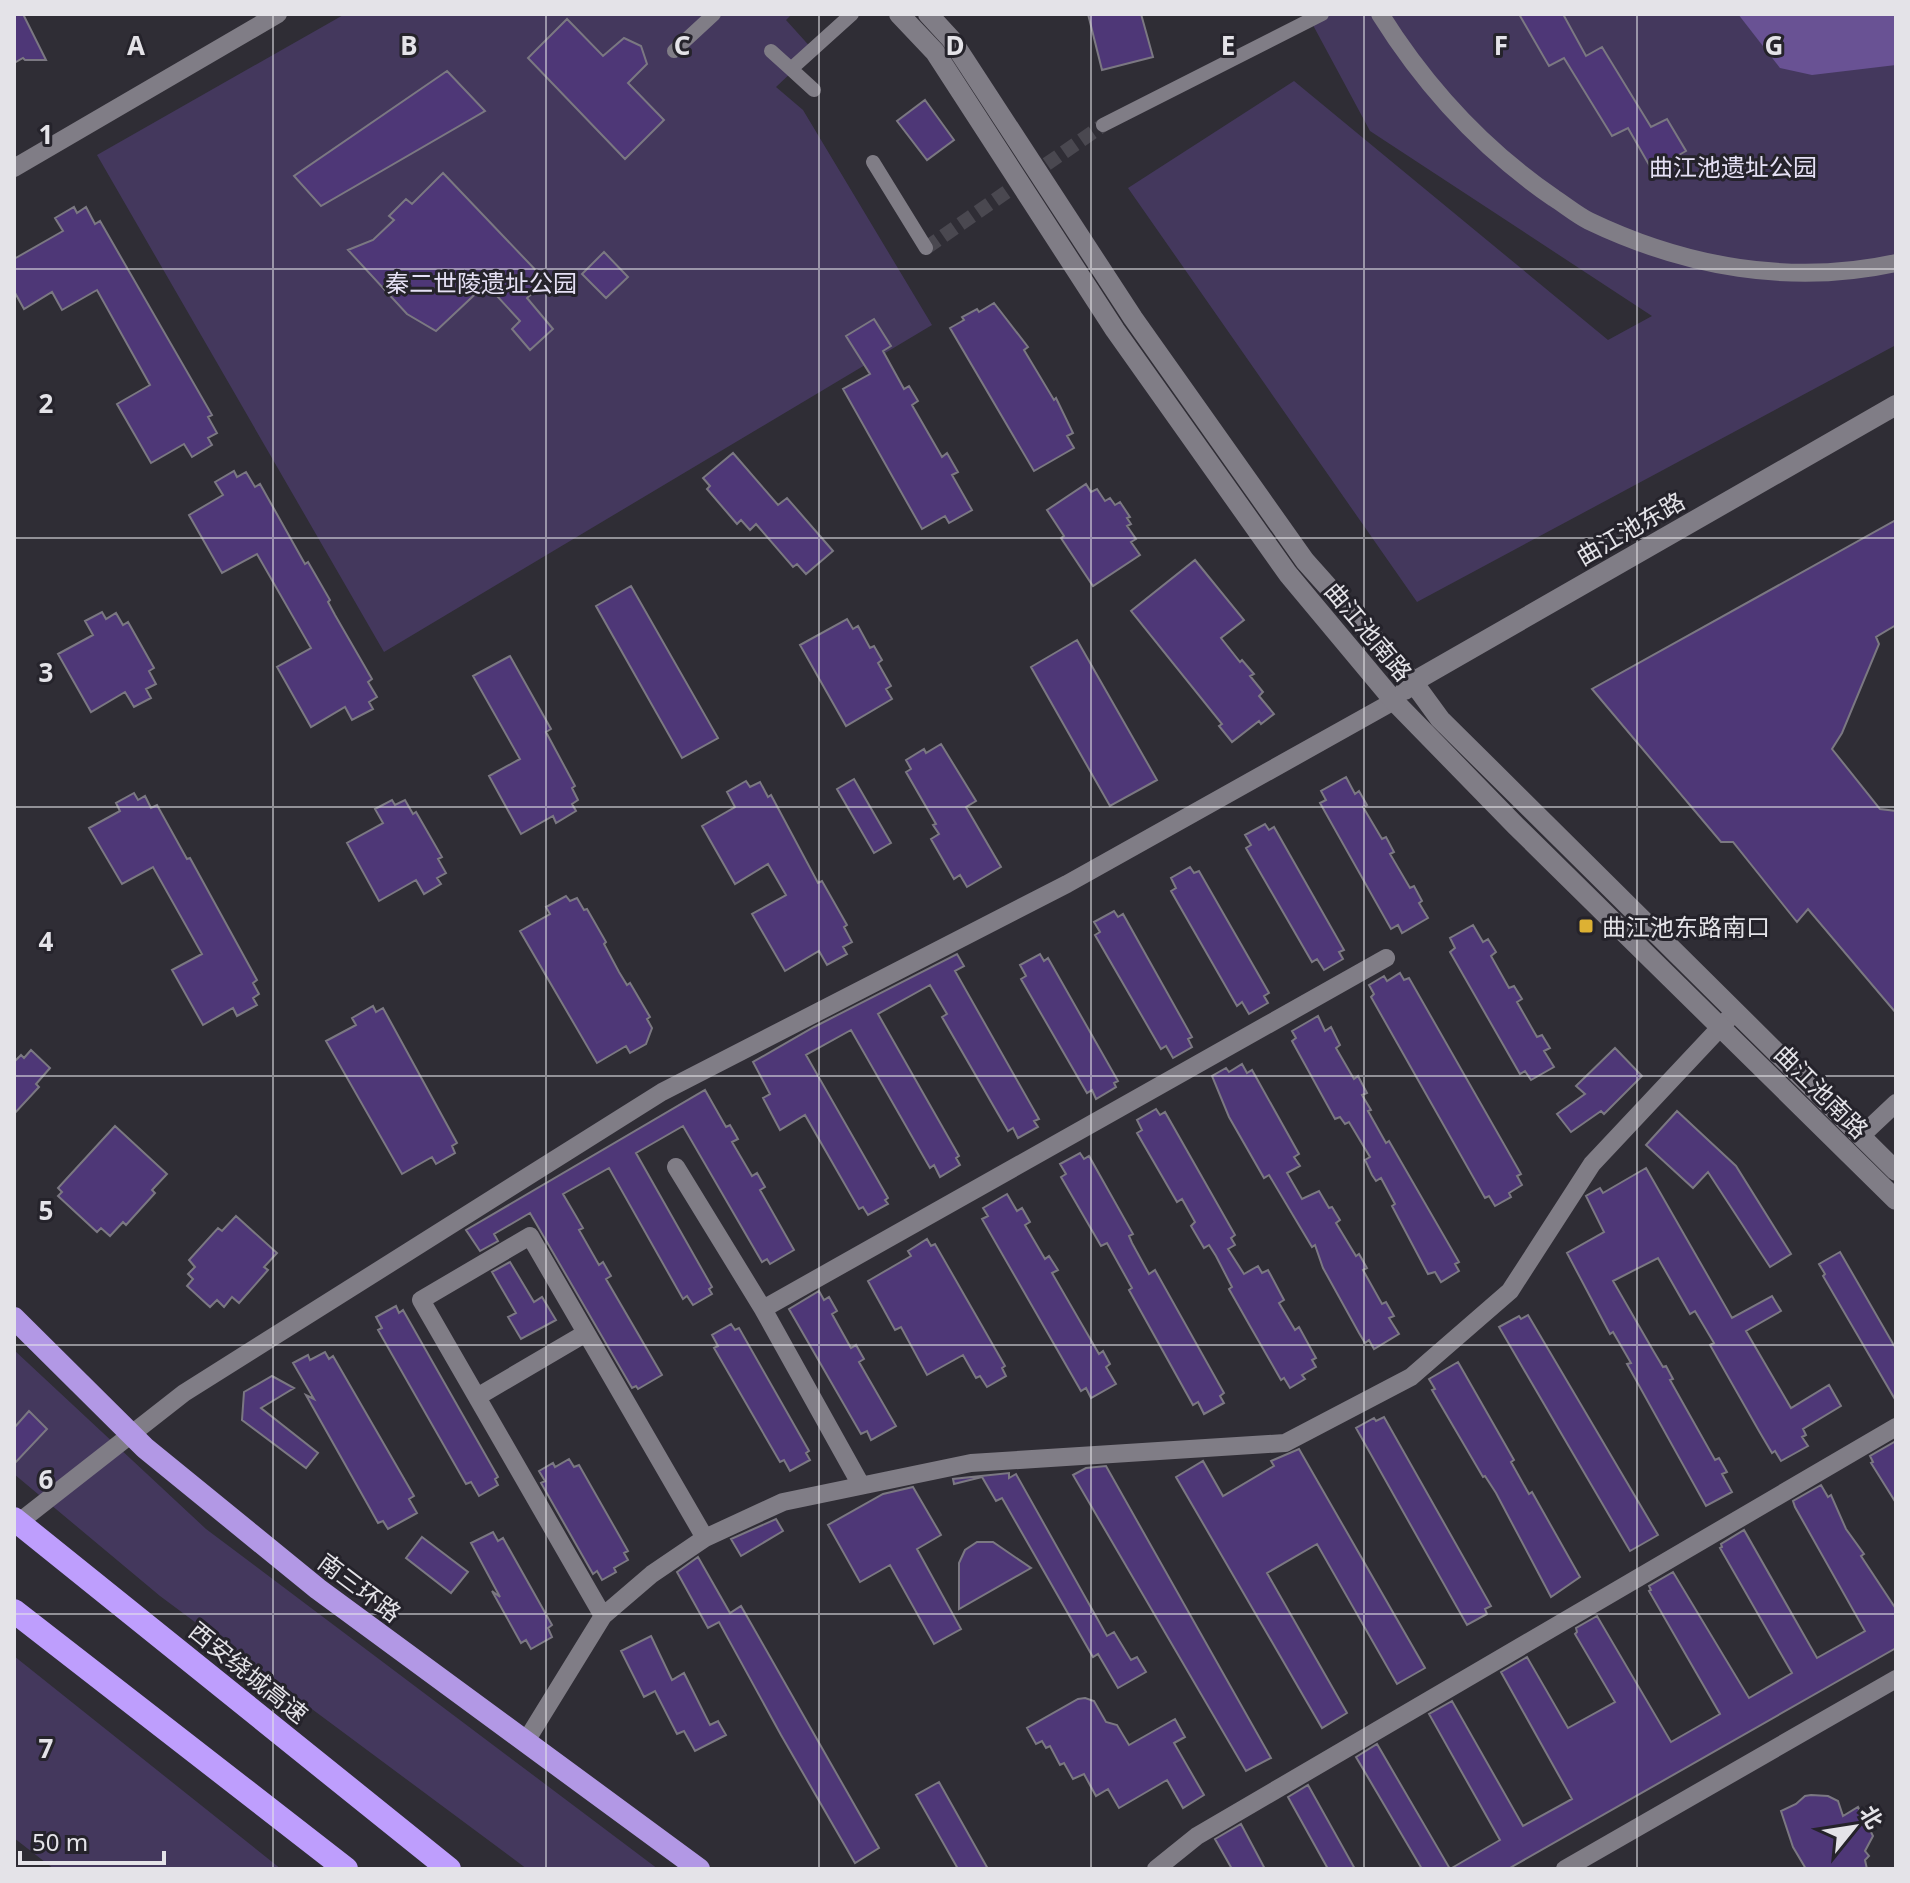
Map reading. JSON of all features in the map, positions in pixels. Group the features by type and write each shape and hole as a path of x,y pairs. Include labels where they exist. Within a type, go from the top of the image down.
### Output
{"highway":[{"name":"南三环路","path":"14,1318 145,1448 318,1589 699,1869"},
{"name":"西安绕城高速","path":"14,1519 449,1869"},
{"path":"14,1611 346,1869"}],"main road":[{"name":"曲江池南路","path":"899,14 935,52 1115,330 1288,574 1394,701 1527,837 1861,1136 1896,1171"},
{"name":"曲江池南路","path":"928,14 951,39 1133,318 1305,561 1413,682 1440,719 1896,1200"},
{"name":"曲江池东路","path":"1394,701 1413,682 1896,405"}],"street":[{"path":"14,168 278,14"},
{"path":"674,51 714,14"},
{"path":"829,14 840,25"},
{"path":"791,69 852,14"},
{"path":"1103,125 1322,14"},
{"path":"1380,14 1407,57 1453,110 1516,172 1587,220 1681,257 1744,270 1804,274 1863,270 1896,263"},
{"path":"771,51 814,90"},
{"path":"873,162 926,248"},
{"path":"14,1526 184,1393 662,1092 1067,884 1394,701"},
{"path":"763,1309 1386,958"},
{"path":"526,1741 603,1616 652,1574 705,1538 783,1502 971,1463 1285,1443 1411,1377 1510,1291 1592,1164 1728,1020"},
{"path":"1861,1136 1896,1103"},
{"path":"676,1167 763,1309 861,1485"},
{"path":"603,1616 421,1300 530,1236 705,1538"},
{"path":"477,1397 586,1333"},
{"path":"1156,1869 1197,1836 1896,1427"},
{"path":"1565,1869 1896,1679"}],"green space":[{"name":"秦二世陵遗址公园","path":"345,14 792,14 786,20 814,51 776,87 803,110 932,325 384,652 97,155"},
{"name":"曲江池遗址公园","path":"1307,14 1896,14 1896,345 1417,602 1128,188 1294,81 1608,340 1652,316 1370,131"},
{"path":"14,1350 206,1529 658,1869 527,1869 160,1596 14,1474"},
{"path":"14,1656 281,1869 54,1869 14,1838"}],"shaded area":[{"path":"1738,14 1896,14 1896,65 1812,75 1780,68"}],"building":[{"path":"14,14 23,14 46,60 23,58 14,63"},
{"path":"1088,14 1141,14 1153,57 1102,70"},
{"path":"1519,14 1563,14 1586,56 1602,47 1651,127 1667,119 1686,151 1652,170 1628,128 1612,136 1564,58 1549,66"},
{"path":"567,19 603,56 624,38 641,46 647,64 628,83 664,120 625,159 528,58"},
{"path":"447,71 485,111 321,206 294,176"},
{"path":"925,100 954,140 927,160 897,121"},
{"path":"443,173 546,281 527,298 553,329 530,350 512,329 520,321 486,284 436,331 407,314 348,250 373,240 394,220 389,216 406,199 412,204"},
{"path":"74,207 77,213 86,207 95,224 100,221 212,415 208,417 217,433 208,438 212,445 192,457 184,444 151,463 117,404 150,385 97,290 62,310 52,292 24,309 14,291 14,259 63,231 55,218"},
{"path":"604,252 628,277 606,298 582,274"},
{"path":"994,303 1028,347 1024,350 1054,400 1056,398 1073,433 1067,436 1074,448 1034,471 950,328 964,320 962,317"},
{"path":"874,319 891,346 883,351 904,389 909,386 918,401 912,405 942,457 947,453 958,472 952,475 972,510 949,523 945,516 922,529 843,389 870,374 846,336"},
{"path":"733,453 778,505 787,498 833,551 806,574 797,564 793,567 756,524 750,530 741,520 737,524 707,489 710,486 703,478"},
{"path":"234,471 237,477 246,472 255,487 260,484 305,564 308,562 372,679 368,682 377,697 369,702 373,709 352,720 345,707 311,727 277,667 311,648 257,554 222,573 189,515 223,495 215,482"},
{"path":"1086,484 1091,492 1097,489 1105,501 1110,498 1115,505 1120,502 1130,517 1127,518 1131,524 1127,526 1136,539 1131,542 1140,555 1093,586 1061,538 1064,536 1047,510"},
{"path":"1896,520 1896,625 1876,637 1879,644 1842,733 1832,749 1880,809 1896,811 1896,1013 1808,909 1797,922 1733,842 1721,842 1592,689"},
{"path":"1195,560 1244,620 1221,638 1254,674 1250,676 1263,692 1259,696 1274,714 1261,724 1259,721 1232,742 1219,726 1222,724 1131,611"},
{"path":"631,586 718,738 682,758 596,606"},
{"path":"102,612 106,619 116,613 123,625 128,622 154,668 149,671 156,684 146,689 151,698 134,707 125,692 91,712 58,654 93,635 85,621"},
{"path":"847,619 853,629 858,626 870,648 874,646 882,660 878,663 891,686 886,689 892,699 846,726 800,645"},
{"path":"1077,640 1157,780 1110,806 1031,667"},
{"path":"510,656 551,729 546,732 575,786 572,788 578,800 572,804 576,811 556,823 553,816 521,834 489,776 520,759 473,676"},
{"path":"941,744 976,801 966,807 1001,867 967,887 960,875 954,879 931,839 939,834 933,825 936,824 906,772 911,769 906,760 924,749 926,753"},
{"path":"1346,777 1355,794 1359,791 1367,805 1363,807 1382,839 1386,837 1394,852 1390,854 1410,888 1414,886 1422,901 1419,903 1428,918 1402,933 1398,925 1391,929 1320,803 1326,800 1321,791"},
{"path":"854,779 891,843 874,853 837,789"},
{"path":"746,781 750,787 760,782 768,797 771,795 818,883 822,881 847,925 844,927 852,942 843,947 847,954 827,965 819,951 785,971 752,914 786,895 768,864 735,884 702,826 735,807 727,792"},
{"path":"134,793 138,800 145,796 151,808 157,805 257,980 253,983 259,994 253,998 257,1005 237,1016 233,1008 203,1025 172,970 202,954 153,867 122,884 89,828 120,811 116,803"},
{"path":"392,800 395,805 405,800 413,814 416,812 442,857 438,859 446,873 437,878 441,884 424,894 416,880 379,901 347,843 383,823 375,809"},
{"path":"1265,824 1269,830 1274,827 1344,950 1339,952 1343,959 1324,970 1317,959 1312,962 1246,848 1251,845 1245,835"},
{"path":"1190,867 1194,873 1199,871 1269,993 1264,996 1268,1003 1249,1014 1242,1002 1237,1006 1171,891 1176,888 1171,878"},
{"path":"566,896 570,901 577,898 584,910 587,909 619,972 627,985 630,983 650,1017 647,1019 652,1028 646,1044 630,1053 626,1046 597,1063 520,931 550,914 546,907"},
{"path":"1114,911 1118,917 1123,914 1192,1037 1188,1039 1192,1047 1173,1058 1166,1046 1161,1049 1095,935 1100,932 1094,922"},
{"path":"1473,925 1483,942 1488,939 1496,952 1491,956 1509,988 1514,986 1522,999 1517,1002 1537,1037 1542,1035 1550,1048 1544,1051 1554,1067 1531,1080 1525,1071 1520,1074 1450,952 1455,948 1450,938"},
{"path":"957,954 964,966 955,971 1039,1119 1034,1121 1038,1127 1018,1138 1013,1128 1008,1131 942,1017 947,1014 930,985 878,1014 959,1156 956,1158 960,1165 940,1177 934,1165 930,1168 851,1030 806,1055 888,1198 885,1200 888,1204 868,1215 863,1207 859,1209 805,1115 780,1130 763,1098 770,1094 753,1062"},
{"path":"1040,954 1044,961 1048,958 1118,1081 1114,1083 1116,1087 1096,1099 1092,1090 1087,1093 1021,979 1026,976 1020,965"},
{"path":"1400,973 1404,980 1409,978 1521,1174 1517,1176 1522,1185 1509,1193 1511,1197 1495,1206 1489,1196 1485,1198 1371,997 1374,994 1369,985 1384,976 1387,981"},
{"path":"373,1006 376,1012 383,1008 457,1143 452,1146 455,1153 436,1164 432,1157 402,1174 326,1041 356,1025 352,1018"},
{"path":"1318,1016 1325,1031 1331,1027 1340,1045 1336,1048 1354,1079 1358,1076 1367,1093 1362,1095 1371,1110 1368,1111 1386,1143 1389,1141 1459,1262 1455,1264 1459,1271 1441,1282 1435,1272 1428,1274 1392,1206 1395,1204 1381,1178 1376,1181 1372,1175 1365,1160 1370,1157 1349,1122 1345,1124 1340,1117 1335,1119 1292,1041 1296,1038 1292,1031"},
{"path":"1615,1048 1642,1076 1604,1114 1601,1111 1571,1132 1557,1114 1585,1094 1576,1086"},
{"path":"31,1050 50,1068 36,1084 39,1087 14,1114 14,1062 21,1055 24,1058"},
{"path":"1242,1064 1247,1073 1252,1070 1299,1154 1294,1157 1300,1166 1287,1173 1302,1199 1319,1191 1329,1208 1332,1207 1340,1220 1336,1223 1367,1268 1363,1270 1382,1304 1386,1302 1394,1316 1389,1318 1399,1334 1374,1349 1369,1340 1365,1343 1359,1333 1323,1268 1315,1245 1312,1247 1269,1175 1264,1178 1229,1117 1212,1076 1226,1068 1229,1072"},
{"path":"705,1090 726,1127 730,1125 738,1139 732,1142 752,1176 757,1173 765,1187 760,1190 794,1250 770,1264 767,1259 762,1262 683,1126 636,1153 712,1287 709,1289 712,1294 693,1305 687,1296 683,1299 609,1168 563,1194 583,1228 579,1230 599,1265 603,1262 611,1276 606,1279 662,1375 638,1389 636,1386 632,1388 530,1213 494,1234 498,1241 480,1251 466,1230"},
{"path":"1156,1109 1160,1115 1165,1112 1235,1235 1231,1238 1235,1245 1228,1249 1244,1274 1258,1266 1262,1273 1268,1270 1284,1300 1279,1303 1295,1330 1299,1327 1316,1358 1312,1360 1316,1367 1302,1375 1305,1379 1290,1388 1284,1378 1281,1380 1229,1289 1232,1287 1216,1256 1209,1245 1204,1248 1191,1226 1195,1222 1182,1199 1177,1202 1137,1133 1142,1130 1137,1120"},
{"path":"1677,1111 1736,1166 1791,1254 1770,1267 1708,1172 1693,1188 1646,1145"},
{"path":"115,1126 167,1174 152,1190 155,1193 126,1225 123,1222 110,1236 101,1228 97,1232 58,1196 62,1192 58,1188"},
{"path":"1080,1153 1084,1159 1089,1156 1133,1234 1129,1236 1149,1274 1155,1270 1224,1393 1220,1396 1224,1403 1204,1414 1198,1402 1193,1405 1129,1290 1132,1288 1107,1243 1101,1246 1061,1177 1066,1174 1060,1164"},
{"path":"1646,1168 1732,1318 1772,1296 1781,1311 1746,1331 1791,1408 1829,1385 1841,1406 1803,1429 1806,1435 1802,1437 1808,1446 1781,1461 1775,1451 1772,1453 1759,1431 1710,1345 1714,1343 1695,1311 1690,1314 1658,1258 1613,1281 1663,1367 1666,1366 1673,1379 1670,1380 1715,1460 1719,1458 1727,1472 1722,1474 1732,1492 1706,1506 1627,1364 1631,1363 1613,1332 1610,1334 1567,1253 1604,1232 1586,1196 1600,1188 1603,1193"},
{"path":"1007,1194 1017,1211 1022,1208 1030,1222 1025,1225 1045,1259 1049,1256 1058,1270 1052,1273 1099,1354 1103,1351 1110,1364 1106,1367 1116,1384 1091,1398 1086,1388 1081,1391 982,1219 988,1216 983,1208"},
{"path":"236,1216 277,1253 264,1267 268,1270 239,1303 232,1297 224,1307 217,1300 210,1307 187,1286 193,1279 188,1274 195,1267 189,1260 218,1228 222,1231"},
{"path":"927,1239 931,1246 935,1244 1005,1366 1002,1368 1006,1376 987,1387 980,1376 976,1378 963,1355 927,1375 901,1327 895,1330 868,1281 911,1256 908,1251"},
{"path":"1840,1252 1896,1349 1896,1401 1823,1276 1825,1274 1819,1264"},
{"path":"510,1262 534,1302 542,1297 556,1320 521,1339 508,1317 516,1313 492,1272"},
{"path":"819,1291 824,1300 829,1297 837,1311 832,1314 851,1348 856,1345 864,1359 859,1362 896,1426 871,1440 867,1431 861,1434 789,1309"},
{"path":"396,1306 399,1313 403,1310 498,1477 495,1479 498,1485 479,1496 471,1482 466,1484 378,1330 382,1328 376,1317"},
{"path":"1528,1315 1658,1535 1630,1551 1499,1327 1519,1316 1521,1319"},
{"path":"731,1324 735,1330 739,1328 809,1451 806,1453 810,1460 790,1471 784,1460 780,1462 714,1348 718,1346 712,1335"},
{"path":"325,1352 329,1359 333,1356 414,1496 409,1499 417,1513 388,1529 383,1521 378,1523 306,1395 314,1399 293,1363 308,1355 310,1360"},
{"path":"1458,1362 1514,1460 1511,1462 1529,1494 1532,1492 1580,1577 1551,1597 1496,1493 1483,1477 1432,1390 1435,1389 1429,1379"},
{"path":"272,1376 294,1388 261,1408 318,1453 306,1468 242,1420 244,1392"},
{"path":"29,1411 47,1429 14,1464 14,1428"},
{"path":"1384,1417 1491,1606 1485,1609 1487,1614 1467,1625 1356,1428 1374,1418 1376,1421"},
{"path":"1896,1441 1896,1503 1871,1463 1870,1456"},
{"path":"1299,1449 1425,1668 1397,1684 1317,1544 1267,1573 1347,1713 1322,1728 1176,1477 1203,1461 1223,1496 1274,1466 1271,1461"},
{"path":"569,1459 574,1467 579,1465 628,1551 624,1553 628,1560 602,1580 597,1571 593,1574 541,1483 545,1481 539,1471"},
{"path":"1106,1466 1271,1758 1246,1771 1073,1475 1086,1468"},
{"path":"1009,1473 1009,1478 1016,1474 1107,1636 1114,1632 1131,1660 1137,1657 1146,1672 1118,1688 1098,1654 1093,1657 1002,1498 996,1501 982,1477 954,1484 953,1479"},
{"path":"1821,1485 1828,1497 1831,1495 1846,1529 1864,1554 1861,1556 1896,1609 1896,1648 1508,1869 1450,1869 1500,1840 1429,1714 1452,1701 1523,1826 1572,1799 1501,1672 1527,1657 1568,1728 1615,1702 1575,1634 1576,1628 1597,1616 1671,1742 1720,1714 1649,1591 1649,1586 1673,1572 1749,1698 1792,1673 1720,1548 1721,1544 1744,1530 1817,1658 1865,1631 1793,1501"},
{"path":"913,1487 941,1535 917,1549 961,1629 934,1644 890,1565 860,1582 828,1525 883,1494"},
{"path":"776,1519 783,1531 741,1556 731,1539"},
{"path":"493,1532 498,1541 503,1538 552,1625 548,1628 552,1637 531,1649 526,1640 521,1643 492,1591 500,1597 471,1543"},
{"path":"422,1537 468,1572 451,1593 406,1558"},
{"path":"977,1542 993,1542 1031,1568 959,1609 959,1563 965,1550"},
{"path":"698,1557 730,1613 741,1606 879,1848 855,1863 719,1622 708,1628 677,1572"},
{"path":"651,1636 672,1680 684,1673 710,1725 718,1721 726,1735 695,1751 684,1731 677,1734 655,1691 644,1697 621,1651"},
{"path":"1085,1698 1094,1701 1106,1722 1117,1725 1129,1745 1175,1719 1185,1737 1174,1743 1204,1795 1183,1808 1167,1780 1119,1808 1108,1789 1096,1796 1084,1774 1073,1779 1064,1763 1060,1765 1050,1746 1046,1748 1042,1741 1036,1744 1027,1728"},
{"path":"1377,1744 1450,1869 1422,1869 1356,1757"},
{"path":"939,1782 988,1869 958,1869 916,1795"},
{"path":"1308,1785 1355,1869 1328,1869 1288,1797"},
{"path":"1811,1795 1828,1796 1838,1801 1843,1816 1858,1807 1873,1836 1865,1851 1869,1856 1865,1860 1867,1869 1806,1869 1793,1847 1781,1811"},
{"path":"1241,1824 1265,1869 1232,1869 1215,1839"}],"tunnel":[{"path":"926,248 1103,125"}],"place":[{"name":"曲江池东路南口","path":"1586,926"}]}
